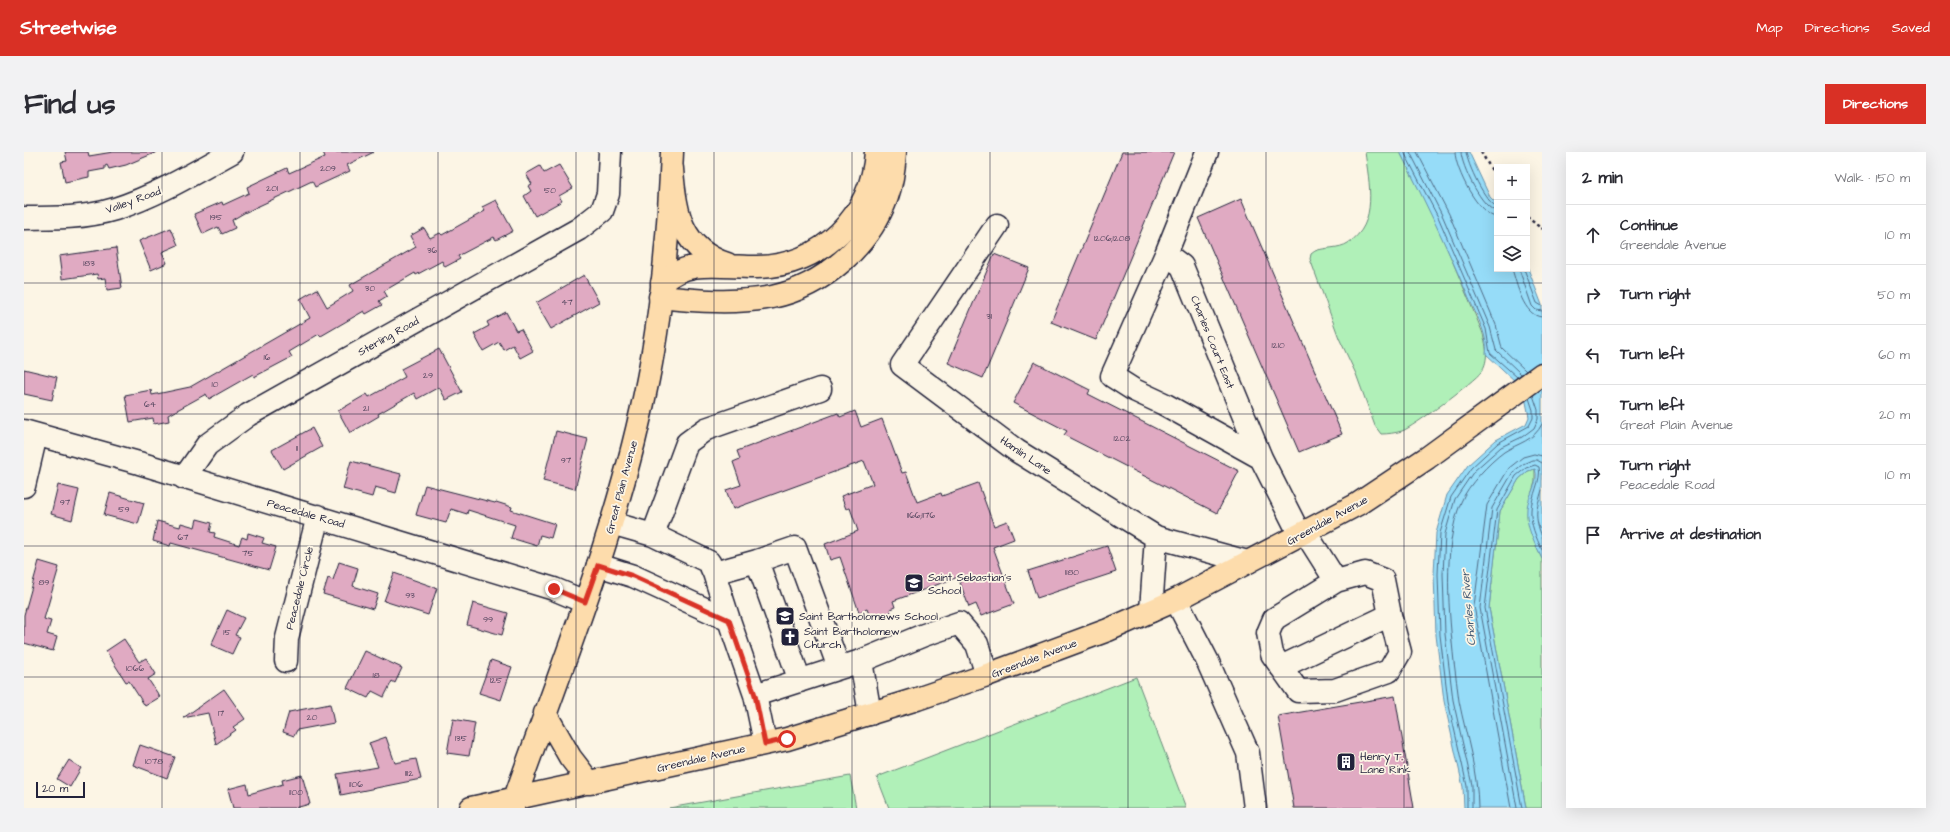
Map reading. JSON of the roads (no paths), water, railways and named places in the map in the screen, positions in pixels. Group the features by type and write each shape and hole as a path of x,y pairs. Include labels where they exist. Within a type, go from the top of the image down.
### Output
{"main road":[{"path":"876,152 872,176 865,198 854,218 834,239 815,252 796,261 770,266 744,267 711,265 691,267 675,272 661,290 702,301 761,299 786,293 817,279 849,255 861,242 875,222 887,196 895,152"},
{"path":"672,160 675,203 685,232 697,246 712,258 730,265 744,267"},
{"name":"Great Plain Avenue","path":"514,803 598,565 644,399 661,290 672,160"},
{"name":"Greendale Avenue","path":"470,808 514,803 590,783 765,744 870,714 987,675 1108,630 1176,600 1358,504 1399,478 1542,374"},
{"path":"545,713 570,757 590,783"}],"street":[{"name":"Valley Road","path":"24,218 71,217 114,210 154,194 232,152"},
{"name":"Sterling Road","path":"184,478 207,445 248,414 579,229 602,211 608,194 610,152"},
{"path":"1207,152 1166,254 1112,376 1134,390 1164,404 1261,458"},
{"name":"Hamlin Lane","path":"997,226 902,365 1017,451 1156,537 1248,562"},
{"name":"Charles Court East","path":"1166,254 1182,266 1261,458 1303,534 1336,581"},
{"path":"653,535 687,443 706,429 820,389"},
{"path":"24,486 30,433"},
{"name":"Peacedale Road","path":"30,433 139,463 184,478 318,516 554,589 585,602"},
{"name":"Peacedale Circle","path":"286,661 287,638 318,516"},
{"path":"611,522 653,535 709,562 755,695 765,744"},
{"path":"1151,611 1156,537"},
{"path":"714,574 795,548 839,668"},
{"path":"757,561 800,681"},
{"path":"598,565 633,576 729,620"},
{"path":"1364,573 1383,580 1390,615 1400,652 1389,671 1335,690 1298,691 1272,654 1268,633 1274,619 1336,581 1364,573"},
{"path":"1176,600 1207,660 1248,753 1255,808"},
{"path":"1281,667 1390,615"},
{"path":"755,695 861,661 924,635 960,623 977,644 987,675"},
{"path":"861,661 870,714"}],"water":[{"name":"Charles River","path":"1400,152 1469,152 1490,197 1494,201 1494,272 1529,272 1542,305 1542,559 1531,535 1527,515 1528,503 1536,478 1535,469 1528,471 1519,479 1500,511 1489,608 1526,808 1464,808 1463,787 1444,701 1436,635 1434,574 1436,533 1447,495 1468,465 1496,440 1526,424 1529,417 1526,402 1516,382 1486,354 1485,339 1480,323 1435,222"}],"place":[{"name":"Saint Sebastian's School","path":"914,583"},
{"name":"Saint Bartholomews School","path":"785,616"},
{"name":"Saint Bartholomew Church","path":"790,637"},
{"name":"Henry T. Lane Rink","path":"1346,762"}]}
